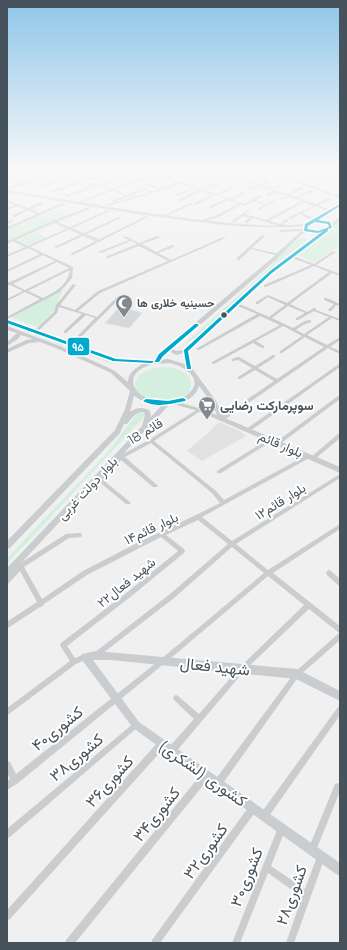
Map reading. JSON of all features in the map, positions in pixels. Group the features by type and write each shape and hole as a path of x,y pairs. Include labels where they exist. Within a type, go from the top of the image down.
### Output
{"street":[{"path":"7,229 37,215"},
{"path":"7,243 69,215"},
{"path":"7,256 100,215"},
{"path":"136,215 218,227 278,231 289,234 294,239"},
{"path":"159,215 204,221 305,229 314,232 329,228"},
{"path":"204,221 219,215"},
{"path":"234,221 243,215"},
{"path":"245,215 286,228"},
{"path":"246,222 254,215"},
{"path":"267,221 277,215"},
{"path":"280,225 295,215"},
{"path":"303,215 311,220 329,223 329,228"},
{"path":"131,389 129,381 134,372 139,368 155,362 170,347 278,255 305,229 311,220 321,215"},
{"path":"170,347 171,351 174,352 186,351 290,256 329,228 340,216"},
{"path":"72,254 147,217"},
{"path":"56,247 120,218"},
{"path":"7,223 11,221"},
{"path":"54,222 99,241"},
{"path":"278,231 286,228"},
{"path":"238,259 264,236"},
{"path":"294,239 307,236 310,241"},
{"path":"125,237 171,261"},
{"path":"107,257 158,238"},
{"path":"76,311 99,292 224,238"},
{"path":"13,240 72,268"},
{"path":"100,252 132,240"},
{"path":"155,253 173,246"},
{"path":"250,248 278,255"},
{"path":"265,286 314,265 334,252"},
{"path":"7,271 42,254"},
{"path":"290,256 340,275"},
{"path":"8,283 57,261"},
{"path":"7,318 59,291 70,278 72,268"},
{"path":"7,300 72,268"},
{"path":"269,318 332,272 340,269"},
{"path":"8,283 42,299"},
{"path":"36,330 56,312 58,306 74,285"},
{"path":"257,303 268,296 307,313"},
{"path":"72,344 119,297"},
{"path":"325,299 338,304"},
{"path":"236,304 269,318 340,353"},
{"path":"330,310 338,304"},
{"path":"58,306 98,318"},
{"path":"297,319 314,309 340,320"},
{"path":"7,313 12,315"},
{"path":"198,349 258,313"},
{"path":"66,332 85,314"},
{"path":"281,352 331,317"},
{"path":"7,321 36,330 115,360 176,362 189,368 214,402 222,419 340,338"},
{"path":"293,330 310,321"},
{"path":"213,363 283,325"},
{"path":"7,328 105,368 143,400 158,404 175,403 189,396 197,387 196,377"},
{"path":"7,344 14,340 20,333"},
{"path":"14,340 22,340 22,344"},
{"path":"7,351 35,340 41,341"},
{"path":"254,342 263,347"},
{"path":"186,351 189,368"},
{"path":"239,378 274,356"},
{"path":"233,360 238,358 277,381"},
{"path":"105,368 110,368 116,364 115,360"},
{"path":"248,430 340,365"},
{"name":"بلوار دولت غربی","path":"7,546 118,431 128,408 131,389"},
{"path":"278,443 338,398"},
{"name":"بلوار قائم","path":"175,403 200,410 340,470"},
{"name":"بلوار دولت غربی","path":"7,573 167,404"},
{"path":"118,431 129,416 136,410 142,409 147,411 148,415 144,428"},
{"name":"18 قائم","path":"121,457 152,441 200,410"},
{"name":"بلوار قائم۱۴","path":"7,624 8,626 85,573 116,556 198,518 223,503 311,457 340,436"},
{"path":"219,472 270,440"},
{"path":"152,441 214,492 223,503"},
{"path":"128,503 100,480 121,457 155,486"},
{"name":"بلوار قائم۱۲","path":"96,655 172,596 232,544 340,476"},
{"path":"198,518 340,630"},
{"name":"کشوری۴۰","path":"7,786 140,680 268,573 340,526"},
{"path":"7,580 21,566 68,536 79,534"},
{"name":"شهید فعال۲۲","path":"74,662 63,645 128,596 182,551 162,535"},
{"path":"21,566 41,604"},
{"path":"329,573 340,583"},
{"path":"172,750 242,669 309,605"},
{"path":"218,783 297,674 340,636"},
{"name":"شهید فعال","path":"85,658 96,655 297,674 340,696"},
{"path":"7,712 74,662 85,658"},
{"name":"کشوری (لشکری)","path":"85,658 136,725 340,870"},
{"path":"176,698 199,719"},
{"path":"264,816 340,709"},
{"name":"کشوری۳۸","path":"7,834 136,725"},
{"name":"کشوری۳۶","path":"7,916 162,744"},
{"path":"7,765 15,780"},
{"name":"کشوری۳۴","path":"69,943 206,775"},
{"path":"312,850 338,787"},
{"name":"کشوری۳۲","path":"155,943 253,808"},
{"name":"کشوری۳۰","path":"237,940 282,828"},
{"name":"کشوری۲۸","path":"290,943 321,856"},
{"path":"266,867 307,895"}],"shaded area":[{"path":"219,422 240,431 246,436 202,461 187,451 208,433"}],"green space":[{"path":"42,215 65,215 7,242 7,230"},
{"path":"340,220 340,249 335,249 314,262 296,255"},
{"path":"36,232 48,238 29,246 17,240"},
{"path":"304,237 308,238 305,242 276,264 198,335 176,351 253,283 296,241"},
{"path":"62,291 54,311 38,327 10,317"},
{"path":"7,322 113,362 112,364 7,325"},
{"path":"162,367 180,370 190,379 191,383 189,392 182,398 160,402 149,399 140,394 135,387 139,375 148,370"},
{"path":"139,411 144,411 145,414 143,418 7,564 7,558 105,455"}],"building":[{"name":"حسینیه خلاری ها","path":"122,307 142,313 129,328 105,323 119,308"}],"transit line":[{"name":"۹۵","path":"311,223 323,215"},
{"name":"۹۵","path":"315,221 329,223 331,227 318,232 305,230 306,225 315,221"},
{"name":"۹۵","path":"189,368 186,351 271,272 327,230"},
{"name":"۹۵","path":"7,321 115,360 152,362"},
{"name":"۹۵","path":"157,361 161,355 197,325"},
{"name":"۹۵","path":"146,401 168,403 183,400"},
{"name":"۹۵","path":"146,401 164,404 183,400"}],"place":[{"name":"حسینیه خلاری ها","path":"124,318"},
{"name":"سوپرمارکت رضایی","path":"207,420"}]}
